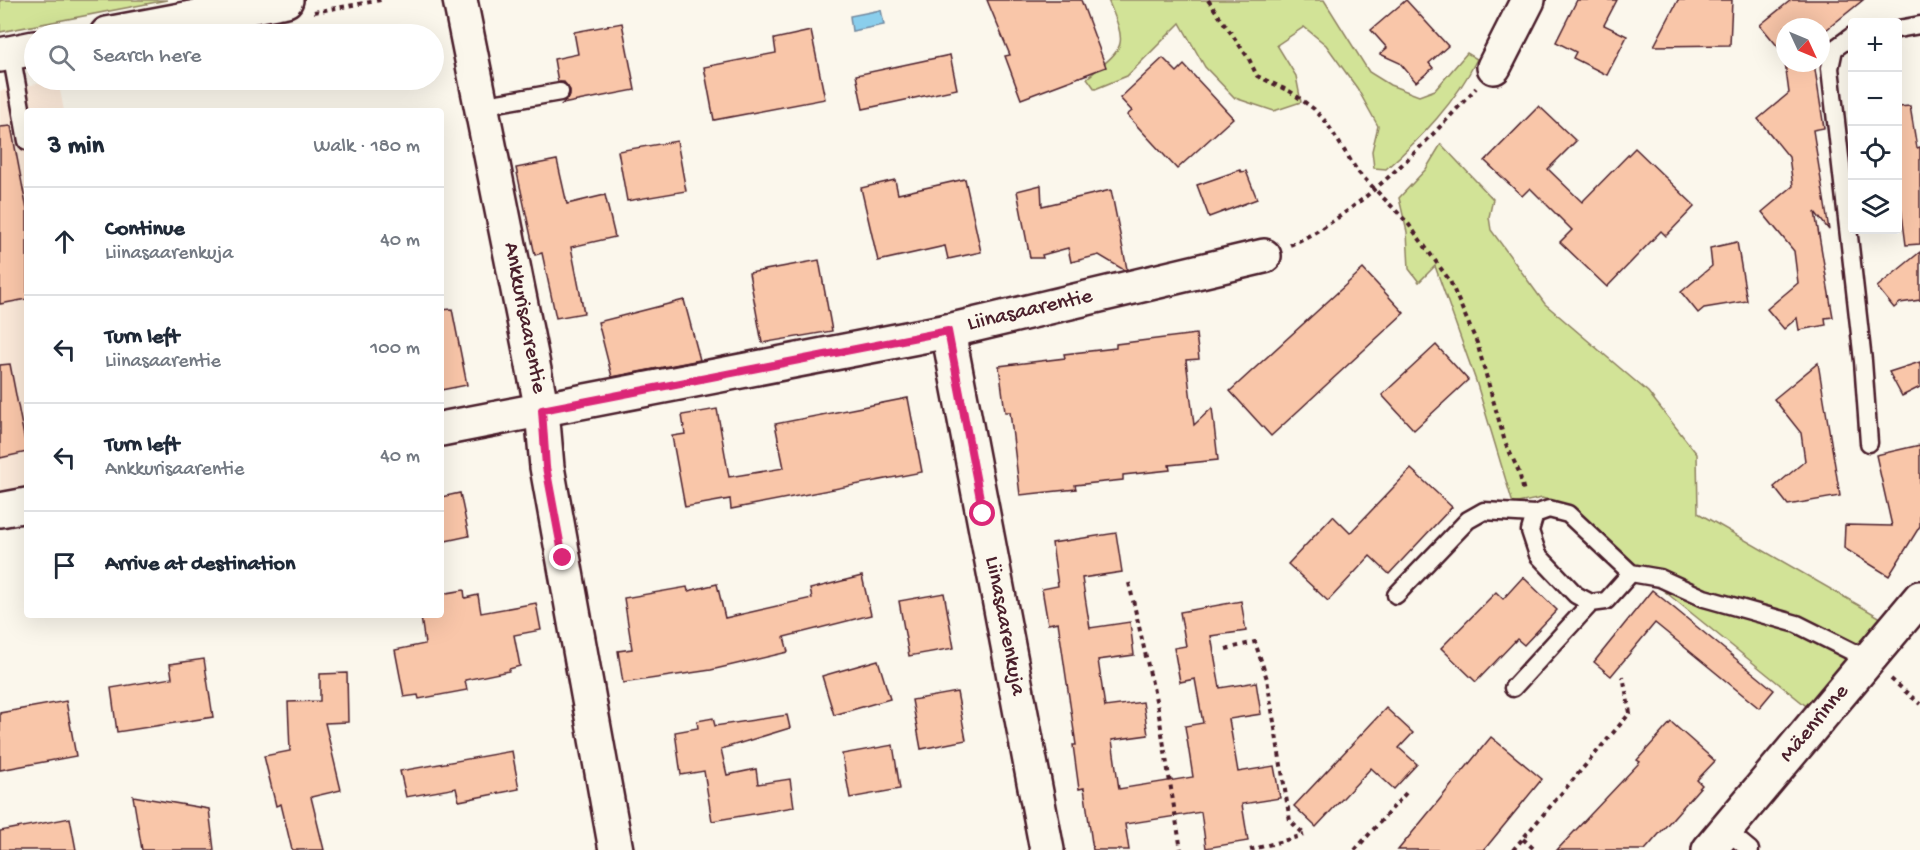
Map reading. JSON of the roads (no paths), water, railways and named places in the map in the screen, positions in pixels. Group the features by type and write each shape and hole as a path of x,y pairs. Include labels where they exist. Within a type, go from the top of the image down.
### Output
{"street":[{"path":"160,24 286,0"},
{"name":"Ankkurisaarentie","path":"460,0 542,410 546,467 616,850"},
{"path":"1494,67 1528,0"},
{"name":"Liinasaarentie","path":"444,428 948,331 1264,256"},
{"name":"Liinasaarenkuja","path":"948,331 1047,850"},
{"path":"0,510 24,506"},
{"name":"Mäenrinne","path":"1728,843 1879,668 1918,606"}],"lane":[{"path":"1902,28 1920,25"},
{"path":"1848,39 1834,49 1830,68 1863,361 1869,443"},
{"path":"15,52 24,119"},
{"path":"481,106 560,92"},
{"path":"1396,594 1468,520 1484,511 1535,514 1549,509 1568,514 1631,573 1660,579 1704,598 1797,624 1879,668"},
{"path":"1535,514 1530,531 1538,555 1576,595 1591,603 1606,601 1631,573"},
{"path":"1513,688 1591,603"}],"water":[{"path":"881,10 884,25 852,31 850,16"}]}
